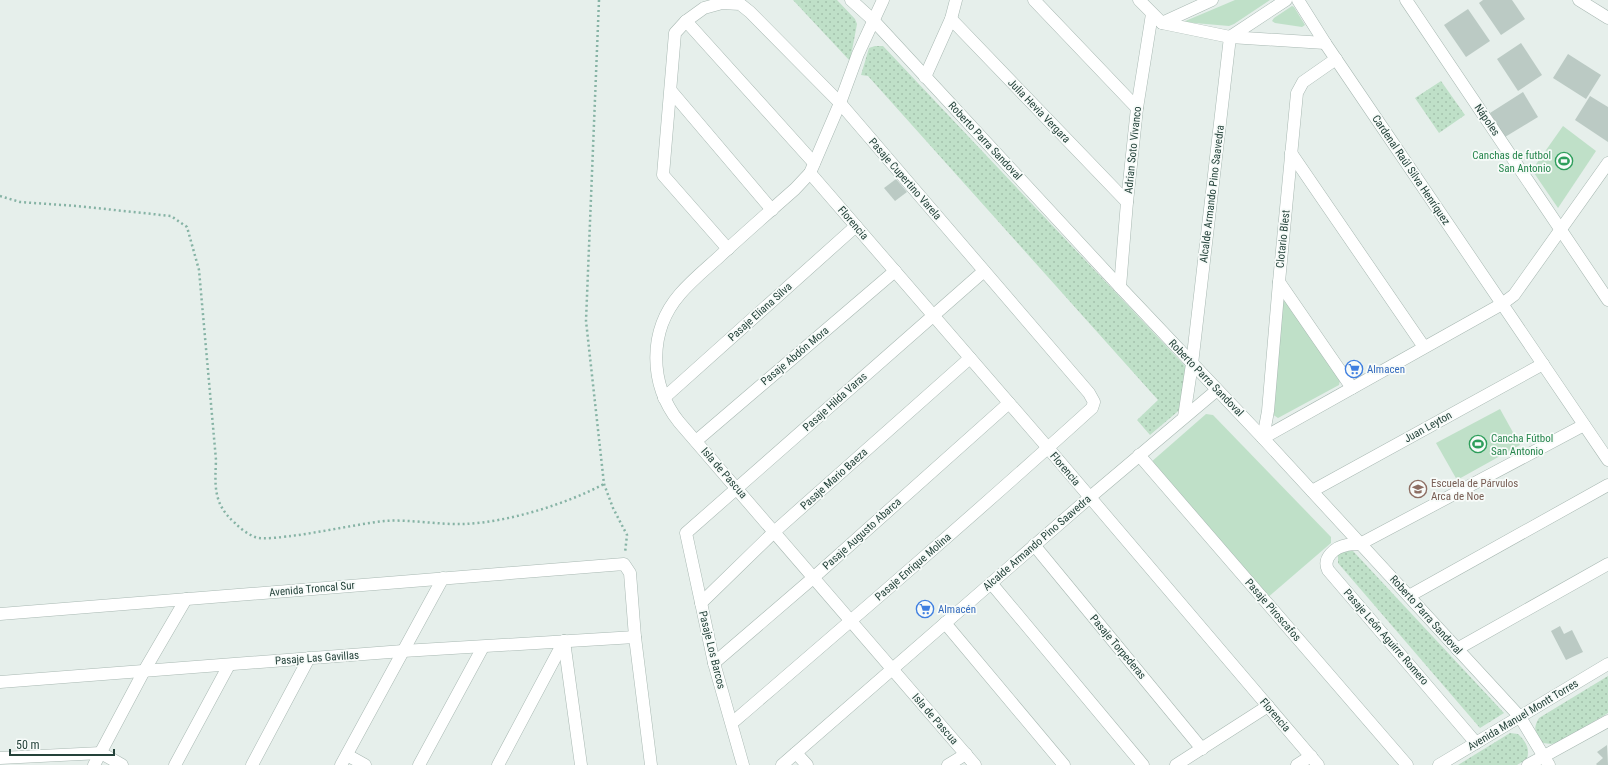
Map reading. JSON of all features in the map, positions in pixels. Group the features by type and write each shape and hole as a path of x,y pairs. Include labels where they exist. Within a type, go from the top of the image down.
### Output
{"street":[{"name":"Roberto Parra Sandoval","path":"851,0 873,20 1409,596 1520,718 1547,760"},
{"name":"Isla de Pascua","path":"882,0 858,54 840,103 812,168 795,189 680,294 665,317 659,334 656,352 656,368 664,398 672,414 975,765"},
{"path":"925,77 951,19 956,0"},
{"path":"1034,0 1137,108"},
{"path":"1139,0 1162,23 1230,37 1325,43"},
{"path":"1162,23 1212,0"},
{"path":"1230,37 1286,0"},
{"name":"Cardenal Raúl Silva Henríquez","path":"1298,0 1325,43 1608,460"},
{"name":"Nápoles","path":"1406,0 1608,300"},
{"path":"1580,0 1608,18"},
{"name":"Pasaje Cupertino Varela","path":"686,21 704,8 722,3 740,4 750,12 840,103 1089,393 1094,402 1092,408"},
{"name":"Adrian Soto Vivanco","path":"1120,287 1137,108 1152,14"},
{"name":"Julia Hevia Vergara","path":"951,19 1127,202"},
{"path":"686,21 676,33 663,175 728,249"},
{"name":"Florencia","path":"686,21 812,168 856,226 1315,761"},
{"name":"Alcalde Armando Pino Saavedra","path":"1184,417 1192,364 1230,37"},
{"name":"Clotario Blest","path":"1263,438 1268,411 1278,282 1296,98 1298,89 1303,82 1336,59"},
{"path":"670,91 772,210"},
{"path":"1291,152 1424,347"},
{"path":"1263,438 1502,304 1514,295 1608,163"},
{"name":"Pasaje Eliana Silva","path":"664,398 856,226"},
{"name":"Pasaje Hilda Varas","path":"686,533 984,270"},
{"name":"Pasaje Abdón Mora","path":"696,441 895,271"},
{"path":"1278,282 1352,388"},
{"name":"Pasaje Mario Baeza","path":"701,603 774,532 970,358"},
{"name":"Juan Leyton","path":"1312,491 1543,364"},
{"name":"Alcalde Armando Pino Saavedra","path":"782,765 1089,498 1217,390"},
{"name":"Pasaje Augusto Abarca","path":"714,663 813,578 1009,403"},
{"name":"Pasaje Enrique Molina","path":"732,723 851,621 1092,408"},
{"name":"Pasaje León Aguirre Romero","path":"1476,743 1328,570 1326,560 1330,554 1340,547 1360,544 1584,425"},
{"name":"Pasaje Piroscafos","path":"1139,455 1407,765"},
{"path":"1409,596 1608,485"},
{"name":"Pasaje Los Barcos","path":"686,533 714,663 743,765"},
{"name":"Pasaje Torpederas","path":"1034,546 1202,748"},
{"path":"624,564 630,573 635,637 651,765"},
{"name":"Avenida Troncal Sur","path":"0,614 624,564"},
{"path":"1456,648 1608,564"},
{"path":"364,765 344,760 443,578"},
{"path":"991,583 1143,765"},
{"path":"94,765 144,671 186,599"},
{"path":"945,623 1064,765"},
{"name":"Pasaje Las Gavillas","path":"0,682 403,651 635,637"},
{"path":"498,765 564,641"},
{"path":"564,641 581,765"},
{"path":"419,765 483,647"},
{"path":"252,765 309,658"},
{"path":"175,765 230,664"},
{"name":"Avenida Manuel Montt Torres","path":"1439,765 1520,718 1608,664"},
{"path":"1176,765 1268,706"},
{"path":"1528,765 1547,760 1608,721"},
{"path":"0,758 101,753 122,765"},
{"path":"796,753 807,765"},
{"path":"948,765 966,754"},
{"path":"1297,765 1315,761"}],"path":[{"path":"599,0 586,321 604,484 613,508 627,535 624,564"},
{"path":"0,196 20,202 77,206 170,216 187,227 199,270 216,460 215,485 219,502 226,515 241,529 256,538 275,538 385,521 466,524 511,517 538,510 588,492 604,484"}],"green space":[{"path":"793,0 837,0 855,19 857,24 850,61"},
{"path":"1235,0 1270,0 1229,26 1183,22"},
{"path":"1292,6 1305,25 1302,27 1275,23 1272,21 1274,18"},
{"path":"883,46 1186,367 1183,407 1150,435 1137,420 1158,400 868,76 861,75 869,48"},
{"path":"1441,81 1465,115 1439,133 1415,98"},
{"name":"Canchas de futbol San Antonio","path":"1563,126 1596,151 1558,208 1532,170"},
{"path":"1283,301 1289,302 1340,380 1339,385 1278,418 1272,414"},
{"name":"Cancha Fútbol San Antonio","path":"1500,409 1520,445 1457,480 1436,443"},
{"path":"1206,414 1213,415 1331,537 1331,543 1267,598 1150,463"},
{"path":"1350,549 1504,713 1480,728 1338,563 1338,555"},
{"path":"1608,676 1608,713 1559,742 1551,744 1543,743 1535,728 1539,718"},
{"path":"1510,733 1518,734 1525,743 1528,748 1527,759 1517,765 1458,765"}],"building":[{"path":"1483,0 1512,0 1525,19 1501,35 1479,3"},
{"path":"1468,9 1490,41 1466,57 1444,25"},
{"path":"1521,43 1542,75 1518,91 1497,59"},
{"path":"1568,54 1601,75 1586,99 1553,78"},
{"path":"1523,92 1538,117 1505,137 1490,113"},
{"path":"1590,96 1608,107 1608,142 1575,120"},
{"path":"896,179 907,192 895,201 884,188"},
{"path":"1560,626 1564,634 1572,630 1583,652 1566,660 1551,631"},
{"path":"1607,745 1608,765 1597,765 1596,764 1603,758 1597,752"}],"place":[{"name":"Canchas de futbol San Antonio","path":"1564,161"},
{"name":"Almacen","path":"1354,369"},
{"name":"Cancha Fútbol San Antonio","path":"1478,444"},
{"name":"Escuela de Párvulos Arca de Noe","path":"1418,489"},
{"name":"Almacén","path":"925,609"}]}
